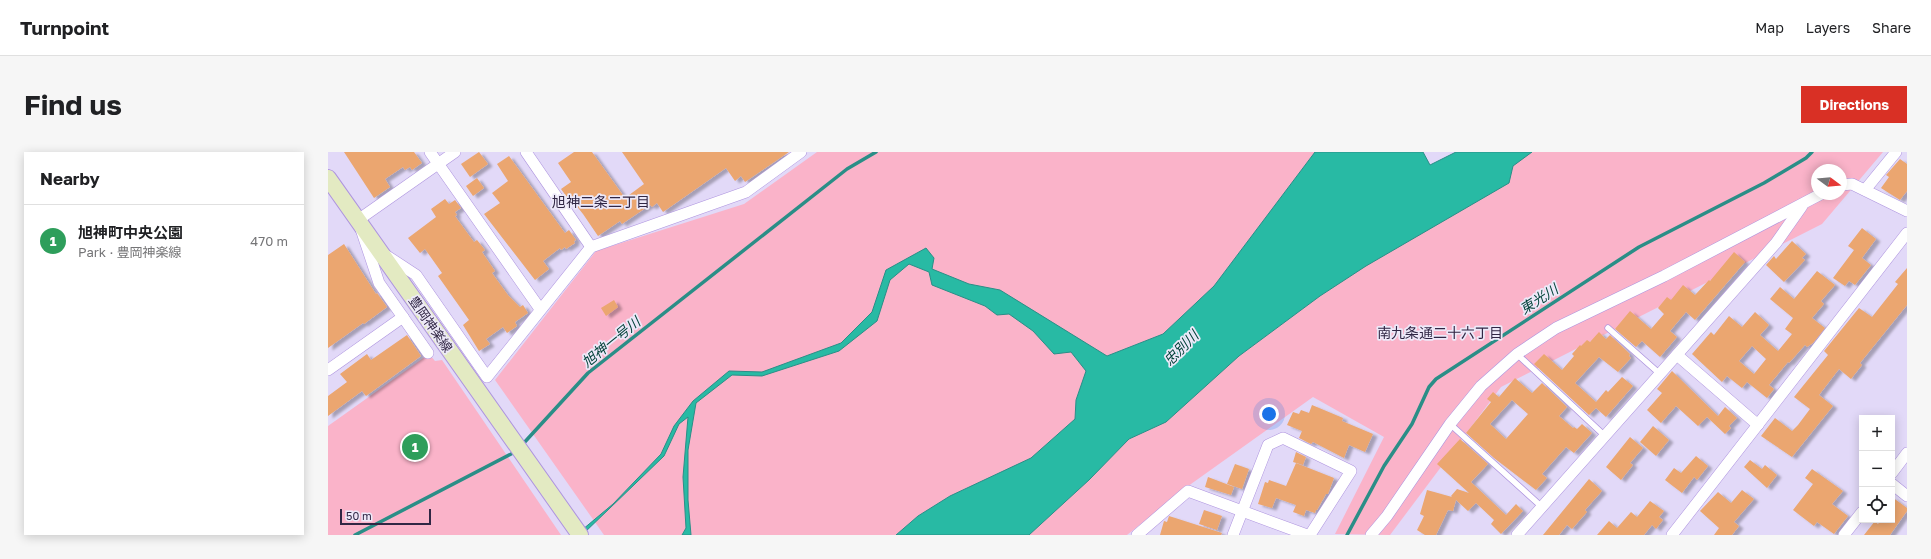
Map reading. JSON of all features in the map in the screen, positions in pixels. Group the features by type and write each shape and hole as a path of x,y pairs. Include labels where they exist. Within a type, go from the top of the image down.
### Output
{"main road":[{"name":"豊岡神楽線","path":"328,178 580,535"}],"street":[{"path":"430,152 540,309"},
{"path":"428,353 379,283 358,220 454,152"},
{"path":"526,152 591,247"},
{"path":"380,252 416,275 487,377 591,247 746,192 801,152"},
{"path":"1865,190 1896,152"},
{"path":"1847,184 1852,184 1907,211"},
{"path":"1371,535 1387,516 1450,424 1481,386 1517,354 1556,328 1664,276 1811,200"},
{"path":"1517,535 1776,243 1803,204"},
{"path":"1672,535 1907,233"},
{"path":"330,365 403,317"},
{"path":"1677,355 1758,425"},
{"path":"1137,535 1188,491 1242,511 1309,535 1351,471 1283,438 1268,445 1242,511 1233,535"},
{"path":"1895,469 1907,453"},
{"path":"1895,486 1907,496"},
{"path":"1844,535 1859,516"}],"lane":[{"path":"1608,328 1660,374"},
{"path":"1517,354 1606,436"},
{"path":"1450,424 1542,507"}],"shaded area":[{"path":"817,152 1315,152 1214,286 1163,334 1107,356 1076,400 1075,419 1031,459 950,496 918,516 896,535 691,535 690,527 686,528 682,535 604,535 495,380 596,251 744,204"},
{"path":"1532,152 1883,152 1847,194 1847,164 1811,164 1811,200 1842,200 1822,224 1501,387 1390,535 1335,534 1384,437 1313,397 1191,484 1127,535 1029,535 1089,480 1129,439 1166,422 1239,356 1320,296"},
{"path":"429,354 435,361 442,360 561,535 328,535 328,426"}],"water":[{"name":"忠別川","path":"1315,152 1423,152 1430,165 1456,152 1532,152 1513,166 1509,183 1366,266 1320,296 1239,356 1166,422 1129,439 1089,480 1029,535 896,535 918,516 950,496 1031,458 1075,419 1076,400 1086,371 1071,352 1054,354 1033,331 1009,314 997,315 985,306 932,285 929,272 909,264 890,280 877,321 839,351 762,376 732,375 696,403 688,450 688,500 691,535 682,535 686,528 683,477 688,417 679,424 664,456 582,535 576,535 613,504 661,454 674,426 693,401 729,371 762,372 841,343 872,312 886,270 926,248 934,258 932,269 969,284 1000,290 1107,356 1163,334 1214,286"}],"building":[{"path":"344,152 414,152 422,163 412,170 410,167 405,170 403,167 385,179 390,187 374,198"},
{"path":"479,152 488,164 470,177 461,164"},
{"path":"574,152 592,152 625,198 644,184 622,152 789,152 745,182 741,176 735,181 726,168 663,212 657,203 652,207 650,205 622,224 620,221 598,236 583,214 571,199 569,200 561,189 571,182 558,163"},
{"path":"509,156 565,233 569,230 576,240 574,241 575,243 566,249 565,247 561,250 560,248 543,261 549,269 535,280 484,214 500,203 492,193 508,181 497,164"},
{"path":"1900,159 1907,164 1907,191 1900,200 1881,188 1889,177 1886,175"},
{"path":"477,178 484,188 473,196 466,186"},
{"path":"445,199 449,204 455,200 461,208 455,212 457,215 455,216 474,242 477,240 485,250 482,252 495,271 492,273 508,295 520,307 523,305 528,313 515,322 517,326 507,333 503,327 486,339 490,344 479,351 463,325 469,320 438,276 442,273 425,249 420,253 408,238 436,217 431,209"},
{"path":"1862,228 1876,239 1862,258 1871,265 1855,285 1849,281 1845,286 1833,278 1854,250 1848,246"},
{"path":"1792,241 1806,254 1802,258 1805,260 1784,282 1766,265 1774,256 1776,259"},
{"path":"344,244 376,294 377,293 387,307 328,348 328,255"},
{"path":"1734,252 1745,262 1695,320 1686,312 1670,331 1677,337 1660,357 1642,341 1636,347 1615,329 1630,311 1651,329 1664,314 1658,308 1667,297 1671,300 1683,285 1695,295 1709,280 1710,281"},
{"path":"1907,268 1907,305 1860,363 1862,365 1851,379 1839,369 1819,395 1833,406 1792,457 1761,436 1775,418 1792,431 1798,425 1810,409 1794,397 1828,355 1824,351 1859,308 1872,317 1898,284 1895,282"},
{"path":"1817,271 1835,285 1821,301 1824,304 1812,318 1825,328 1813,343 1807,347 1805,345 1789,363 1788,362 1769,385 1774,389 1767,398 1747,382 1742,388 1727,376 1722,382 1692,354 1711,332 1714,335 1729,316 1742,327 1755,312 1769,325 1760,335 1778,351 1792,334 1785,329 1793,318 1770,299 1780,287 1794,299","holes":["1752,346 1766,359 1754,374 1739,361"]},
{"path":"614,300 618,307 606,316 601,308"},
{"path":"1599,332 1606,339 1610,335 1630,354 1629,356 1631,358 1618,372 1599,357 1575,383 1596,402 1606,390 1608,392 1622,377 1633,386 1606,417 1596,408 1589,415 1534,364 1544,354 1562,370 1574,356 1572,354 1580,345 1581,346 1587,340 1590,342"},
{"path":"407,335 421,356 366,396 362,391 328,416 328,396 347,382 340,374 367,354 371,360"},
{"path":"1672,371 1718,416 1725,407 1737,418 1729,426 1731,428 1725,434 1707,417 1698,426 1676,406 1661,423 1647,410 1662,393 1657,389"},
{"path":"1515,378 1532,393 1542,383 1567,407 1559,416 1573,428 1574,427 1577,429 1582,424 1592,433 1574,453 1566,447 1542,474 1547,478 1536,490 1494,458 1466,433 1491,402 1487,399 1493,392 1499,397","holes":["1512,400 1528,414 1506,439 1490,424"]},
{"path":"1312,405 1343,418 1342,421 1373,434 1365,452 1349,445 1344,458 1313,442 1311,444 1299,438 1302,431 1287,425 1293,412 1299,414 1301,410 1309,413"},
{"path":"1653,426 1669,440 1656,456 1640,442"},
{"path":"1630,437 1643,448 1630,463 1633,465 1621,480 1606,467"},
{"path":"1460,439 1488,464 1471,482 1506,515 1516,504 1523,511 1501,534 1491,524 1494,520 1476,503 1468,511 1456,500 1453,511 1448,510 1436,535 1425,535 1417,530 1424,516 1420,514 1427,490 1452,497 1451,496 1457,489 1469,493 1437,464"},
{"path":"1296,452 1306,457 1303,465 1293,462"},
{"path":"1696,456 1708,466 1697,480 1694,477 1682,493 1665,480 1674,468 1681,473"},
{"path":"1750,460 1762,469 1765,465 1777,475 1767,488 1744,467"},
{"path":"1296,463 1334,478 1328,494 1326,494 1315,513 1306,510 1304,516 1293,512 1296,505 1276,498 1272,508 1258,504 1265,482 1268,483 1269,480 1286,486"},
{"path":"1235,464 1249,469 1242,489 1227,484"},
{"path":"1812,469 1843,491 1832,504 1848,516 1834,534 1817,522 1814,526 1793,510 1813,484 1805,478"},
{"path":"1208,477 1234,487 1231,495 1205,487"},
{"path":"1589,479 1602,491 1585,510 1587,512 1572,529 1567,525 1559,535 1543,535"},
{"path":"1742,490 1754,499 1734,522 1739,526 1732,535 1714,535 1719,528 1700,511 1718,492 1731,503"},
{"path":"1895,499 1907,508 1907,511 1890,535 1864,535 1873,523 1895,523"},
{"path":"1650,501 1664,511 1659,517 1663,520 1656,529 1652,525 1644,535 1597,535 1609,521 1617,528 1631,512 1637,517"},
{"path":"1204,510 1222,516 1217,530 1199,524"},
{"path":"1169,516 1222,533 1221,535 1160,535 1164,521 1167,522"}],"waterway":[{"name":"旭神一号川","path":"522,445 588,373 847,169 876,152"},
{"name":"東光川","path":"1347,535 1384,466 1412,424 1429,387 1436,379 1639,247 1764,183 1806,158 1812,152"},
{"name":"旭神一号川","path":"355,535 515,452"}],"place":[{"name":"旭神町中央公園","path":"415,447"}],"district":[{"name":"旭神二条二丁目","path":"601,202"},
{"name":"南九条通二十六丁目","path":"1440,333"}]}
